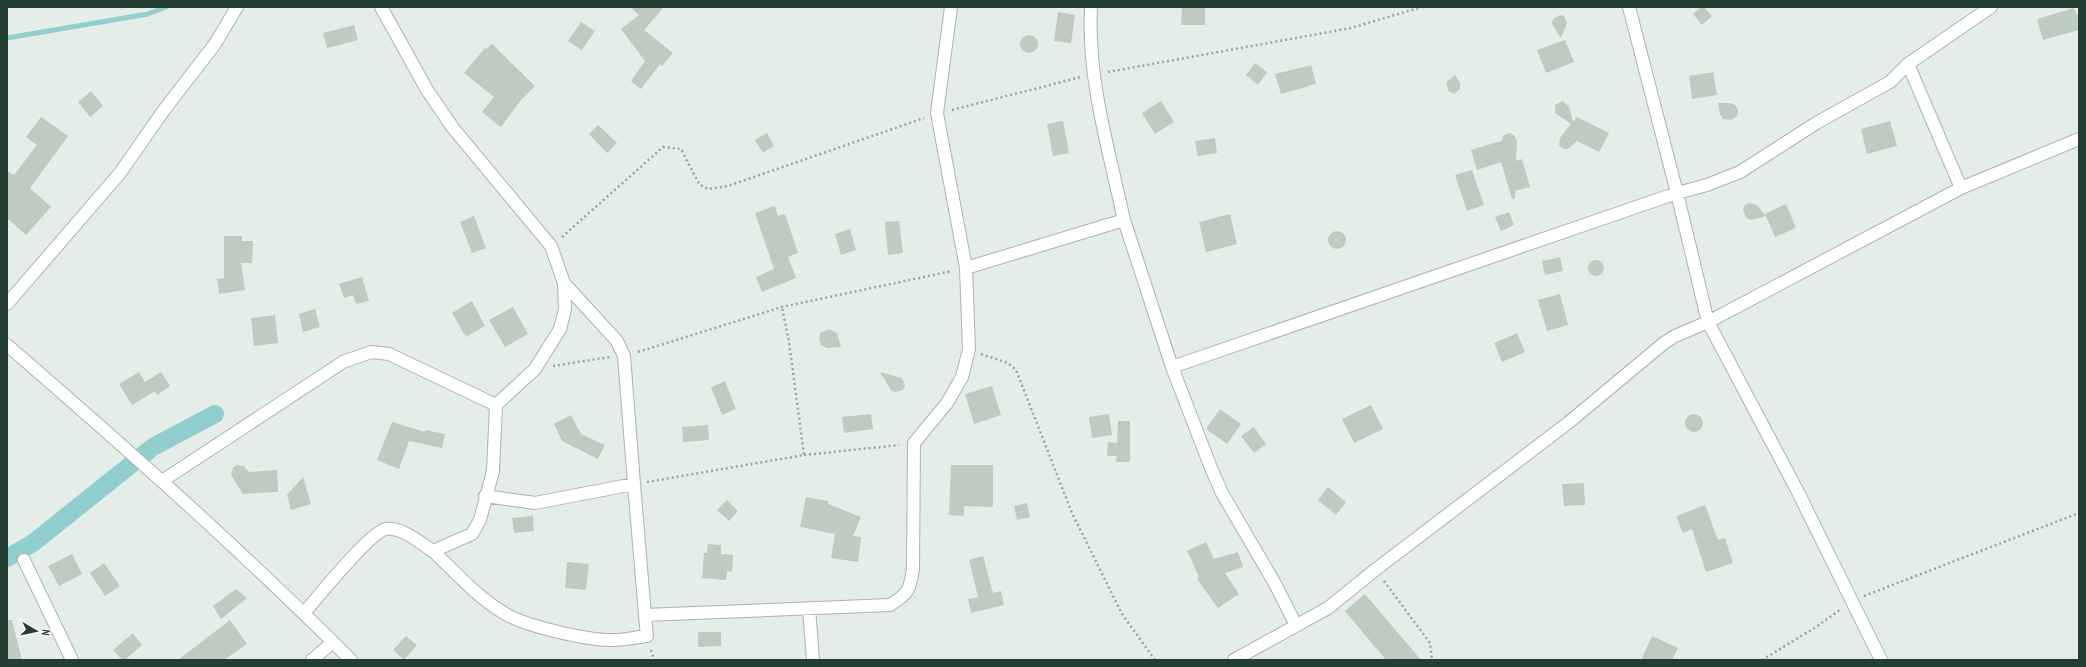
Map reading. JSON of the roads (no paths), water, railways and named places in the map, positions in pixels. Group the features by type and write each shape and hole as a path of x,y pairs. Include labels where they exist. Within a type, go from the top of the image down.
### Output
{"street":[{"path":"381,7 427,90 453,128 551,246 564,284 566,309 560,329 535,369 496,405 493,471 485,496 480,520 472,534 433,551"},
{"path":"644,615 890,606 905,596 911,583 913,568 914,443 947,403 962,377 969,350 966,268 937,113 951,7"},
{"path":"1091,7 1089,38 1093,75 1124,220 1172,367 1222,493 1274,582 1296,625"},
{"path":"1629,7 1708,322 1798,492 1881,660"},
{"path":"1172,367 1707,185 1740,172 1818,122 1890,82 1908,64 1991,7"},
{"path":"7,304 120,173 164,110 215,44 238,9"},
{"path":"1908,64 1961,188"},
{"path":"1234,660 1328,608 1375,570 1568,423 1664,342 1708,322 1961,188 2079,139"},
{"path":"966,268 1124,220"},
{"path":"304,613 369,540 385,529 399,530 433,551 478,595 506,614 546,628 583,637 613,640 647,636 644,615 624,356 617,341 564,284"},
{"path":"7,345 132,453 304,613 351,660"},
{"path":"162,481 343,362 371,352 390,354 496,405"},
{"path":"485,496 535,503 634,484"},
{"path":"24,560 72,660"},
{"path":"809,608 813,660"},
{"path":"312,660 333,642"}],"waterway":[{"path":"7,38 148,14 166,7"},
{"path":"7,558 33,543 153,447 215,414"}]}
